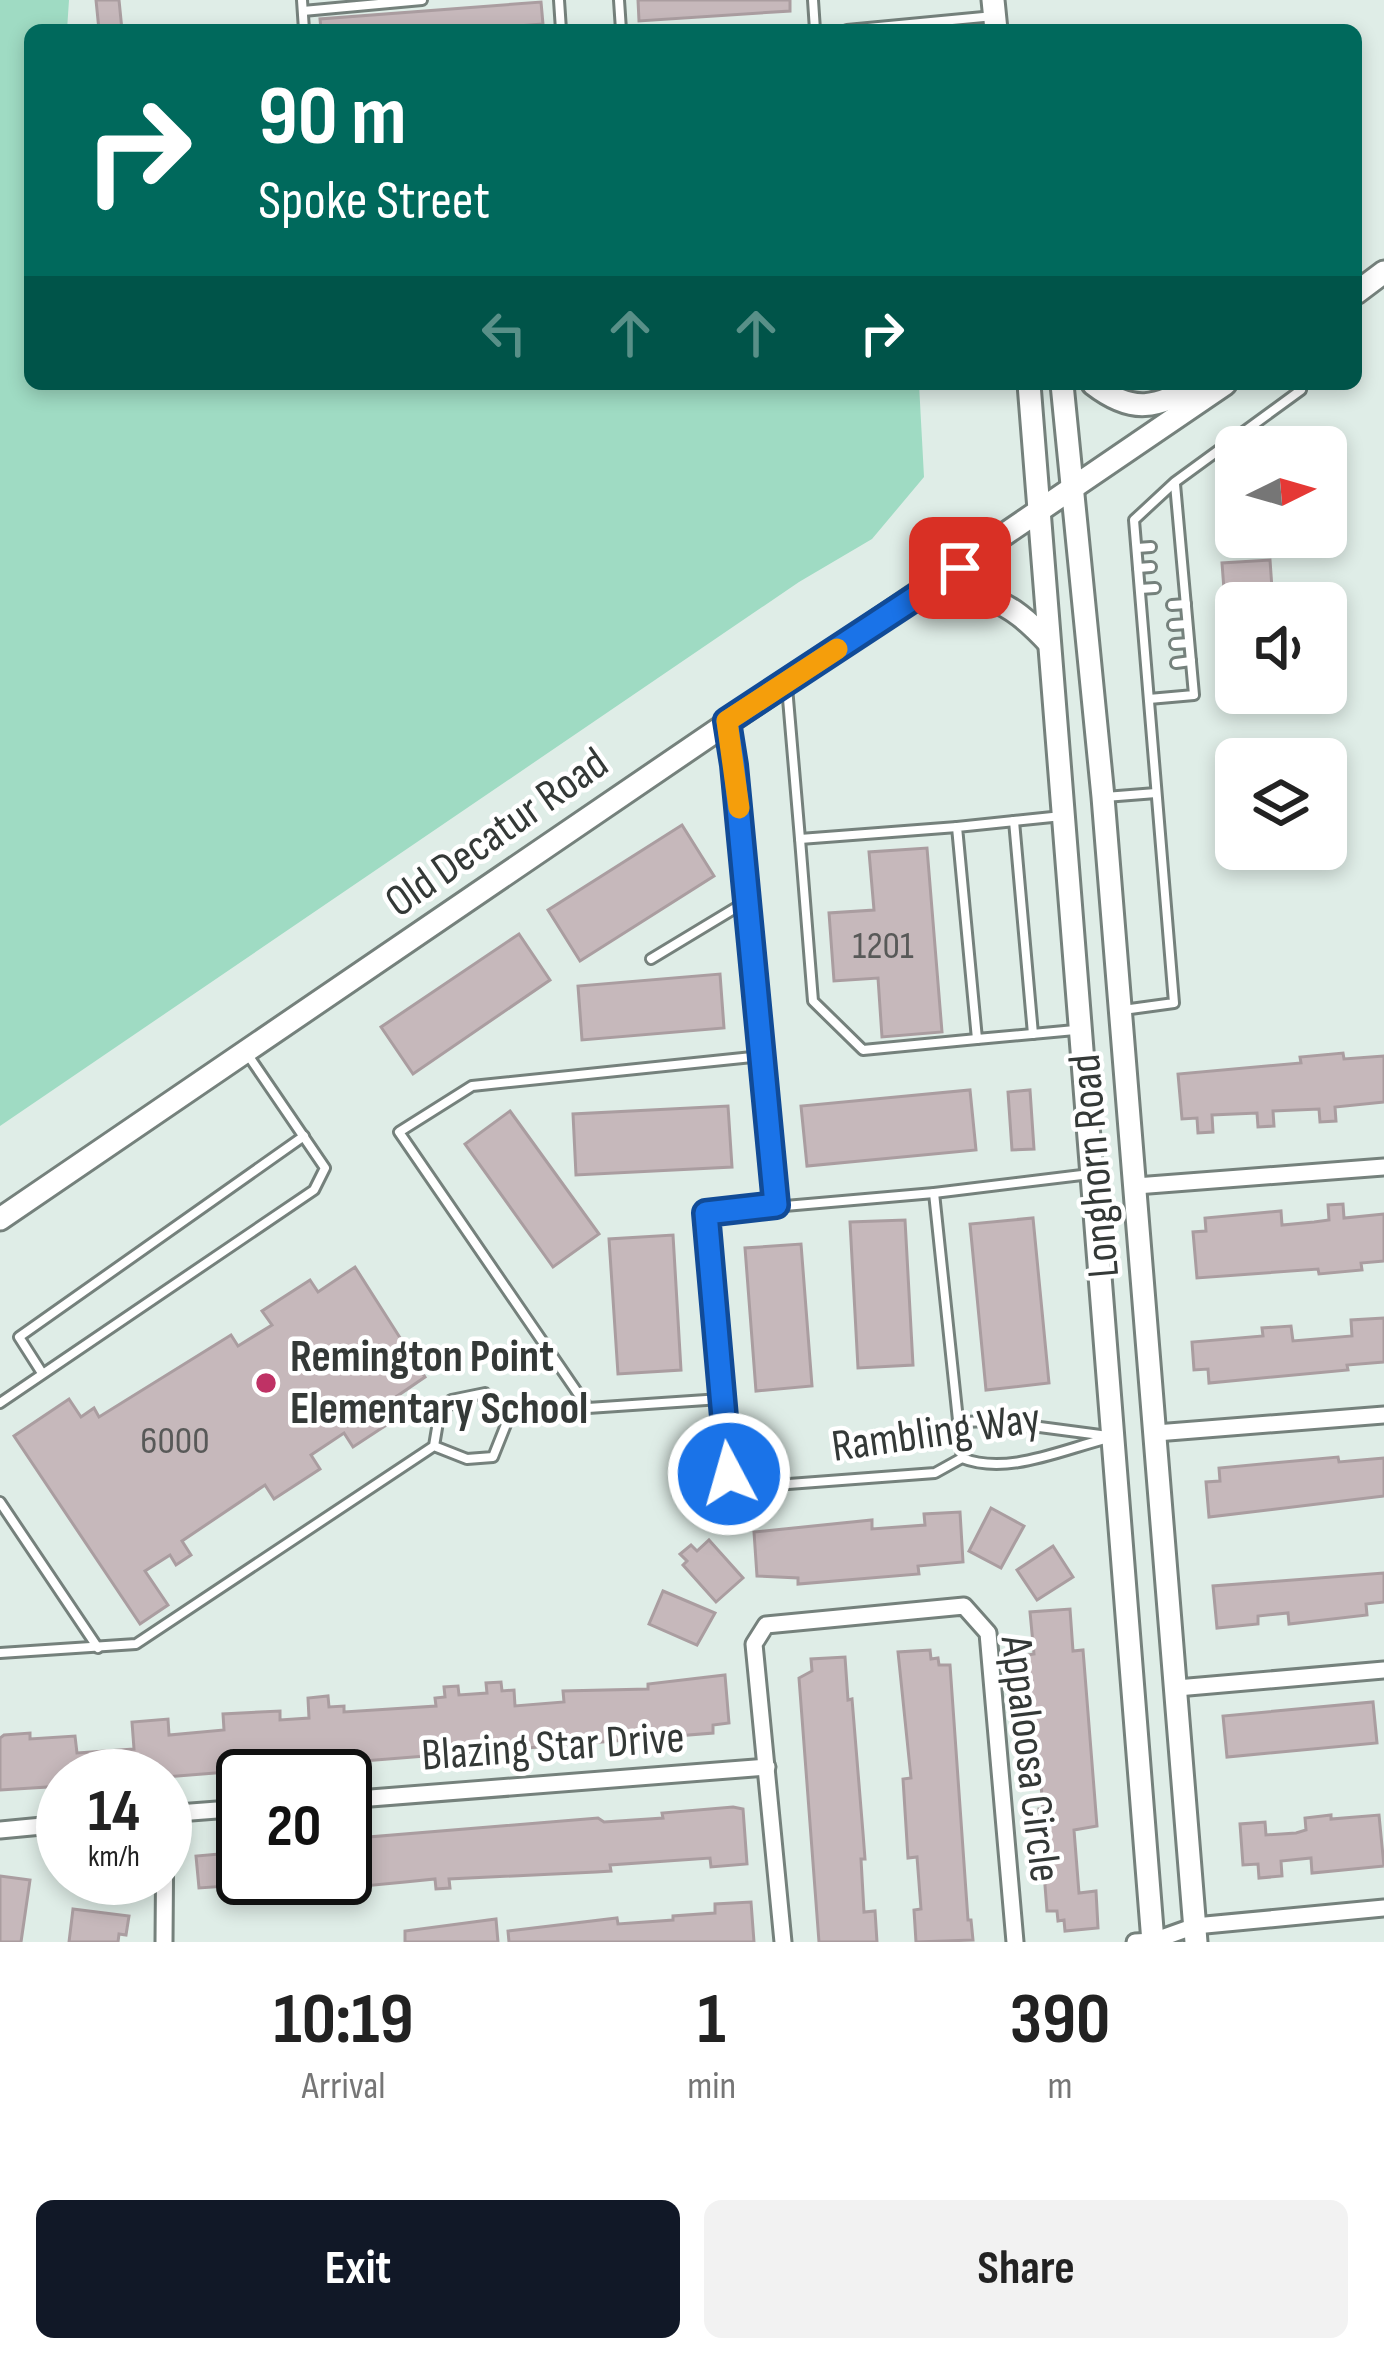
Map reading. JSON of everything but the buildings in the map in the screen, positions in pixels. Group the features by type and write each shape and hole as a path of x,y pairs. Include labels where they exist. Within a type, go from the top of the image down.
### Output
{"main road":[{"name":"Longhorn Road","path":"1029,390 1153,1941"},
{"name":"Longhorn Road","path":"1062,390 1103,797 1195,1934"},
{"path":"1101,390 1115,401 1139,405 1174,398 1188,390"},
{"name":"Old Decatur Road","path":"0,1219 1217,390"},
{"path":"921,595 961,592 993,597 1025,617 1049,643"},
{"path":"1082,1029 1122,1019"},
{"path":"1116,1437 1156,1433"}],"street":[{"path":"727,721 734,765"},
{"path":"1136,1186 1384,1167"},
{"path":"1156,1433 1384,1415"},
{"name":"Appaloosa Circle","path":"783,1942 754,1645 766,1624 964,1606 988,1633 1015,1942"},
{"path":"1177,1688 1384,1670"},
{"name":"Blazing Star Drive","path":"372,1798 767,1767"},
{"path":"0,1830 36,1826"},
{"path":"164,1905 164,1942"},
{"path":"1135,1942 1384,1908"}],"lane":[{"path":"302,6 422,0"},
{"path":"928,24 996,19"},
{"path":"1122,1019 1174,1003 1134,520 1175,482 1301,390"},
{"path":"1149,699 1193,695 1175,482"},
{"path":"1168,545 1180,543"},
{"path":"1137,548 1151,547"},
{"path":"1168,565 1182,563"},
{"path":"1138,568 1151,567"},
{"path":"1170,586 1184,585"},
{"path":"1140,589 1155,588"},
{"path":"1172,605 1186,604"},
{"path":"1142,608 1155,607"},
{"path":"1173,625 1187,624"},
{"path":"1143,628 1156,626"},
{"path":"1175,644 1189,643"},
{"path":"1145,647 1159,646"},
{"path":"1177,663 1191,661"},
{"path":"1146,666 1161,664"},
{"path":"786,682 813,1001 863,1050 1082,1029"},
{"path":"734,765 776,1205 934,1193 1091,1173"},
{"path":"1103,797 1156,793"},
{"path":"800,839 1064,816"},
{"path":"1014,821 1033,1034"},
{"path":"958,827 977,1039"},
{"path":"651,959 747,901"},
{"path":"0,1403 314,1190 325,1168 247,1053"},
{"path":"721,1399 588,1408 399,1132 472,1086 762,1055"},
{"path":"42,1373 19,1337 304,1136"},
{"path":"934,1193 962,1458"},
{"name":"Rambling Way","path":"776,1205 706,1213 729,1474 750,1487 934,1473 962,1458 991,1466 1014,1463 1116,1437"},
{"path":"0,1653 136,1644 434,1447 438,1422 451,1400 484,1393 507,1422 493,1457 467,1459 434,1447"},
{"name":"Rambling Way","path":"959,1422 994,1421 1116,1437"},
{"path":"0,1502 98,1649"}],"green space":[{"path":"0,0 69,0 67,24 24,24 24,390 919,390 924,477 872,539 799,582 0,1126"}],"slow traffic":[{"path":"739,808 727,721 837,649"}],"place":[{"name":"Remington Point Elementary School","path":"266,1383"}],"route":[{"path":"729,1474 706,1213 776,1205 727,721 960,568"}]}
